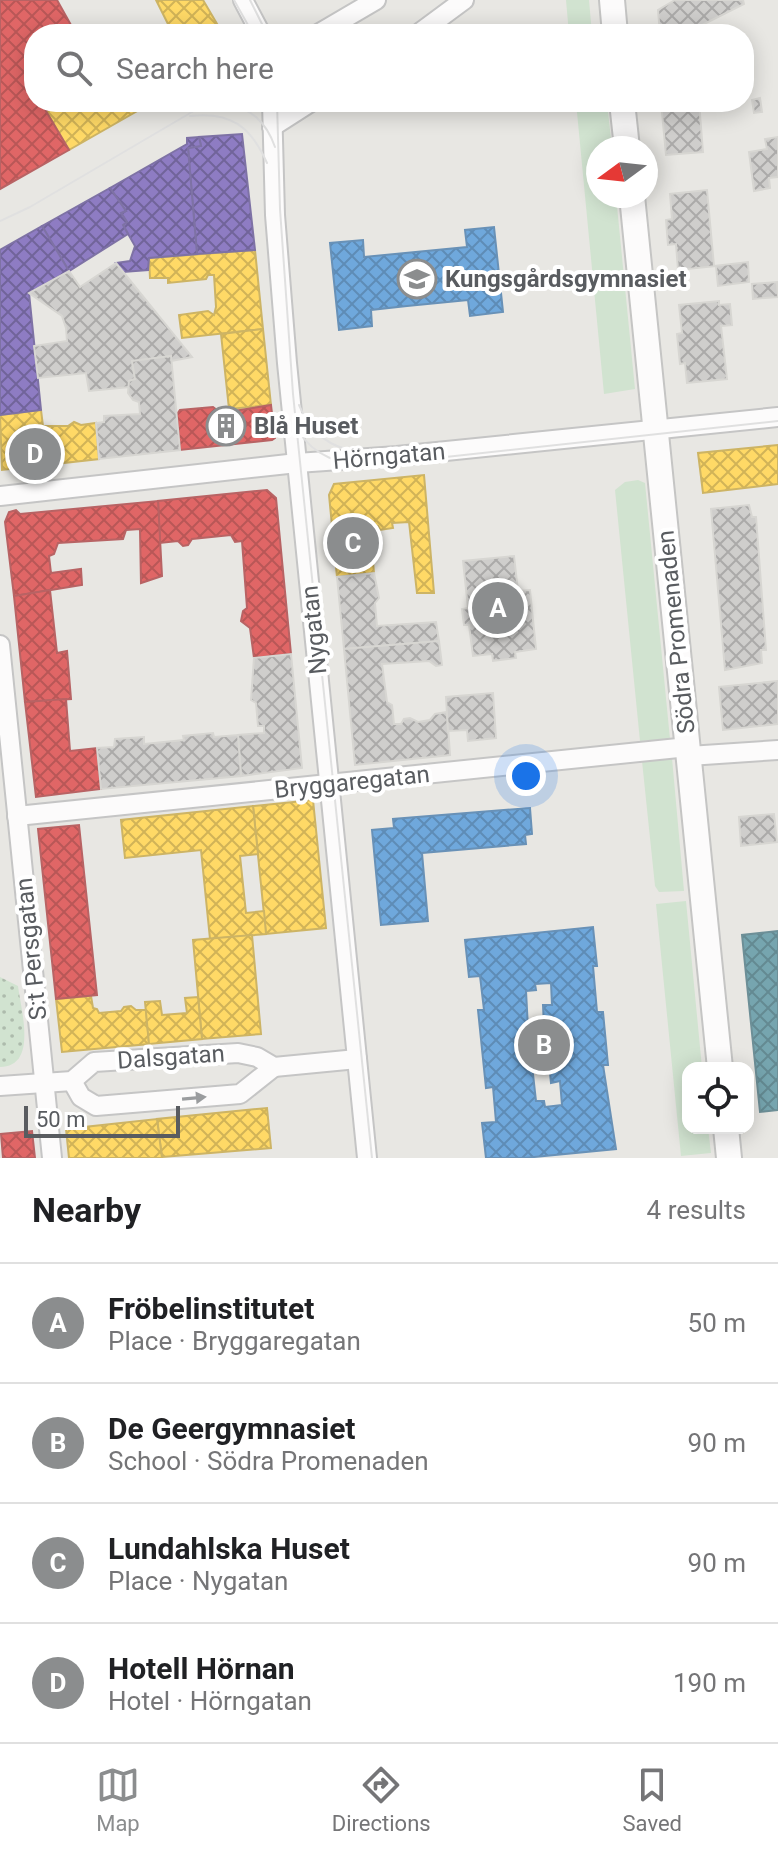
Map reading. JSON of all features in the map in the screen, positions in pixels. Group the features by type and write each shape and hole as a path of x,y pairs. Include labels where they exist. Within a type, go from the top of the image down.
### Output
{"main road":[{"path":"612,0 614,24"},
{"path":"623,112 626,136"},
{"name":"Södra Promenaden","path":"633,208 719,1062"},
{"path":"727,1134 729,1158"}],"street":[{"path":"243,0 256,24"},
{"path":"335,24 376,0"},
{"path":"432,24 464,0"},
{"name":"Nygatan","path":"272,112 275,215 297,463 367,1158"},
{"path":"272,127 295,112"},
{"name":"Hörngatan","path":"0,496 297,463 397,456 778,417"},
{"name":"S:t Persgatan","path":"0,645 52,1158"},
{"name":"Bryggaregatan","path":"17,816 688,751 778,750"},
{"name":"Dalsgatan","path":"0,1086 72,1081 94,1062 238,1053 257,1057 274,1067"},
{"name":"Dalsgatan","path":"72,1081 81,1097 96,1106 240,1094 274,1067 357,1059"}],"green space":[{"path":"566,0 589,0 591,24 568,24"},
{"path":"577,112 608,112 611,136 586,136 586,206"},
{"path":"586,208 617,208 635,389 604,394"},
{"path":"638,480 645,483 670,739 640,741 615,490 625,482"},
{"path":"672,758 684,891 659,892 655,886 642,761"},
{"path":"686,901 701,1062 682,1062 682,1134 709,1134 711,1153 681,1156 656,904"},
{"path":"0,977 18,986 24,1036 19,1058 12,1065 0,1067"}],"building: Homes":[{"path":"156,0 203,0 217,24 168,24"},
{"path":"47,112 136,112 69,150"},
{"path":"255,250 263,329 182,338 179,315 208,311 214,315 214,275 208,275 206,279 168,283 168,278 150,278 149,258"},
{"path":"263,329 271,405 229,409 221,334"},
{"path":"41,410 43,426 96,423 99,459 2,470 0,415"},
{"path":"778,445 778,484 703,493 698,453"},
{"path":"424,475 434,593 417,593 409,522 392,523 393,528 380,530 378,526 370,527 374,573 337,577 329,495 334,484"},
{"path":"313,800 326,928 266,934 253,806"},
{"path":"253,806 258,854 240,856 246,913 264,911 266,934 210,939 201,850 125,858 121,820"},
{"path":"252,935 261,1034 202,1039 193,940"},
{"path":"91,996 93,1008 99,1013 121,1011 131,1006 136,1010 146,1010 149,1044 62,1052 56,999"},
{"path":"198,997 202,1039 149,1044 145,1002 160,1001 162,1015 187,1013 185,998"},
{"path":"267,1108 271,1148 162,1157 157,1119"},
{"path":"157,1119 162,1158 69,1158 66,1129"}],"building: Shops":[{"path":"0,0 57,0 70,24 24,24 24,112 47,112 69,150 0,189"},
{"name":"Blå Huset","path":"271,405 275,438 272,440 180,450 177,414 180,410 213,407 221,413"},
{"path":"267,490 276,498 291,654 254,658 250,628 241,621 247,608 242,541 235,542 231,535 192,539 183,546 178,541 160,543 158,501"},
{"path":"158,501 162,576 141,583 140,529 126,530 123,539 58,543 54,554 49,556 51,573 81,569 82,585 14,596 5,522 9,512 16,510 20,514"},
{"path":"50,590 57,653 67,651 71,699 25,702 14,596"},
{"path":"66,699 70,751 97,748 101,789 36,797 25,702"},
{"path":"79,825 97,995 56,999 38,829"},
{"path":"32,1131 35,1158 3,1158 1,1134"}],"building: Offices":[{"path":"242,134 255,250 197,254 188,148 201,146 199,137"},
{"path":"199,137 201,146 188,148 197,254 149,258 148,270 123,272 116,263 130,261 135,246 123,225 127,222 121,213 126,211 110,188 187,144 187,138"},
{"path":"110,188 126,211 121,213 127,222 123,225 128,234 69,271 42,226"},
{"path":"42,226 69,271 29,293 41,410 0,415 0,250"}],"building: Schools":[{"name":"Kungsgårdsgymnasiet","path":"494,227 503,312 470,316 468,300 407,306 371,310 372,326 339,330 330,243 363,240 364,257 467,247 465,230"},
{"path":"530,808 532,834 525,835 526,844 422,853 428,921 381,925 372,830 394,828 393,819"},
{"path":"593,927 597,1012 603,1012 608,1065 603,1065 616,1149 524,1158 486,1158 482,1123 496,1122 493,1087 486,1088 478,1010 484,1010 480,976 469,977 465,940","holes":["551,983 552,1005 543,1005 544,1026 528,1028 526,991 536,990 535,984","549,1063 551,1083 560,1081 562,1105 545,1107 544,1101 536,1101 532,1065"]}],"building: Public":[{"path":"778,931 778,1110 760,1112 742,935"}],"building: Other":[{"path":"675,0 743,0 744,4 704,24 659,24 658,10"},
{"path":"760,98 762,112 754,113 754,100"},
{"path":"662,112 700,112 703,152 666,155"},
{"path":"778,137 778,177 769,178 770,188 754,191 749,152 767,149 765,139"},
{"path":"707,190 714,266 748,262 749,282 718,286 716,266 678,270 676,244 668,245 666,220 672,219 670,194"},
{"path":"116,263 192,357 171,361 171,356 132,361 135,379 129,381 129,387 89,391 86,373 38,378 34,346 67,341 66,328 62,316 29,293 69,271 80,287"},
{"path":"777,282 778,297 753,299 752,284"},
{"path":"719,301 719,305 730,304 732,325 721,326 727,379 687,383 685,363 680,364 677,334 682,333 679,305"},
{"path":"171,356 180,450 99,459 96,423 104,422 104,416 140,414 139,402 128,393 129,381 135,379 132,361"},
{"path":"749,505 752,517 756,517 766,650 761,650 762,663 725,670 711,509"},
{"path":"514,556 518,591 530,590 536,649 515,652 516,658 493,661 492,654 473,656 469,625 464,625 462,609 468,608 463,561"},
{"path":"374,573 379,598 375,603 377,626 436,622 439,641 344,649 337,577"},
{"path":"439,641 442,665 436,666 429,661 382,664 387,702 392,705 394,724 401,724 404,719 410,718 418,722 430,720 435,714 447,712 450,755 355,765 344,649"},
{"path":"291,654 302,768 241,776 238,735 264,733 264,726 258,726 256,703 251,700 254,658"},
{"path":"778,681 778,724 723,730 719,687"},
{"path":"493,693 496,738 468,741 467,730 448,731 446,697"},
{"path":"213,733 214,737 238,735 241,776 101,789 97,748 114,747 115,739 144,737 144,744"},
{"path":"774,814 777,842 741,846 739,817"}],"tram line":[{"path":"234,0 247,24"},
{"path":"250,0 262,24"},
{"path":"0,221 30,207 192,112"},
{"path":"249,112 262,123 275,147"},
{"path":"277,112 280,209 293,394 372,1158"},
{"path":"190,116 217,116 238,124 254,140 267,163"},
{"path":"299,405 308,422 331,443 359,451 410,450"},
{"path":"297,429 312,447 329,458 372,465 778,421"}],"place":[{"name":"Kungsgårdsgymnasiet","path":"417,279"},
{"name":"Blå Huset","path":"226,426"},
{"name":"Hotell Hörnan","path":"35,454"},
{"name":"Lundahlska Huset","path":"353,543"},
{"name":"Fröbelinstitutet","path":"498,608"},
{"name":"De Geergymnasiet","path":"544,1045"}]}
